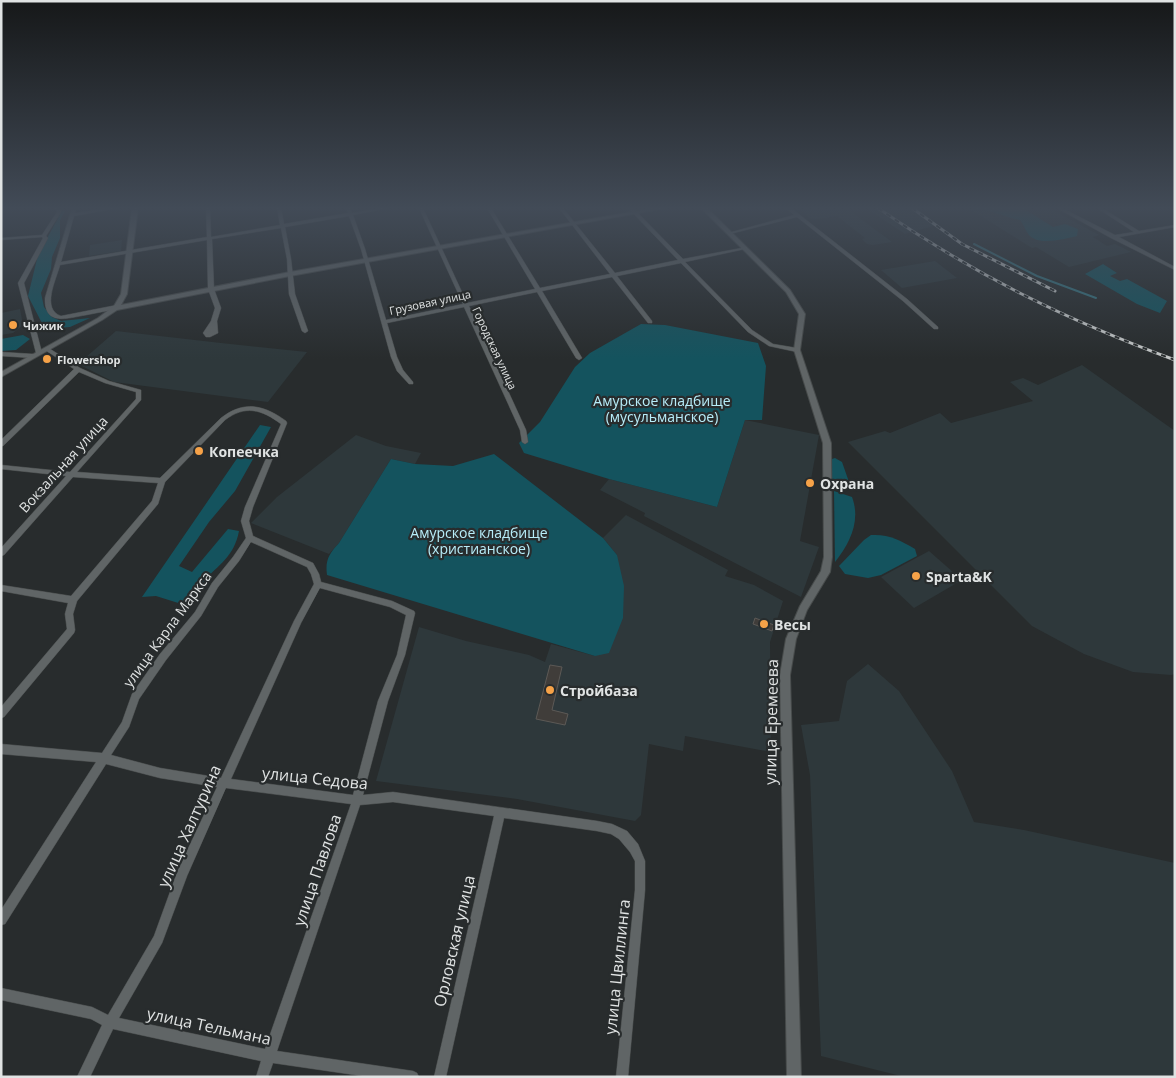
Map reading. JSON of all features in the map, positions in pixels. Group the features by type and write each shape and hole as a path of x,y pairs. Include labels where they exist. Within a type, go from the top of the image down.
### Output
{"street":[{"path":"35,258 21,283 36,355"},
{"path":"61,258 48,298 48,308 52,315 64,318 381,258"},
{"path":"59,264 92,258"},
{"path":"1,375 116,308 124,294 128,258"},
{"path":"209,258 211,289 218,308 214,321"},
{"path":"288,258 292,294 305,331"},
{"name":"Городская улица","path":"444,258 523,430 526,442"},
{"path":"521,258 579,358"},
{"path":"600,258 650,322"},
{"name":"Грузовая улица","path":"384,322 690,258"},
{"path":"681,260 750,331 770,345 798,350 802,320 798,305 788,291 755,258"},
{"path":"851,258 898,294 936,328"},
{"path":"1154,258 1175,269"},
{"path":"366,261 400,371 410,383"},
{"path":"1,444 78,369 47,349"},
{"name":"улица Еремеева","path":"794,1077 785,675 791,639 804,608 825,572 828,557 827,443 798,350"},
{"path":"1,354 36,355"},
{"name":"Вокзальная улица","path":"1,553 140,399 139,391 109,383 78,369"},
{"path":"1,714 71,630 69,614 73,600 155,502 162,481 231,411 246,407 264,410 284,423 245,521 250,538 310,565 318,584"},
{"path":"1,467 69,476 87,475 162,481"},
{"name":"улица Карла Маркса","path":"1,920 126,724 135,697 163,656 198,614 215,585 250,538"},
{"name":"улица Павлова","path":"262,1077 357,800 383,701 401,655 411,613 392,604 318,584"},
{"name":"улица Халтурина","path":"83,1077 110,1022 158,939 182,874 298,621 318,584"},
{"path":"1,588 73,600"},
{"name":"улица Седова","path":"1,749 103,758 160,773 357,800 393,797 552,818 612,829 623,835 634,848 640,861"},
{"name":"Орловская улица","path":"440,1077 500,812"},
{"name":"улица Цвиллинга","path":"622,1077 640,890 640,861"},
{"name":"улица Тельмана","path":"1,994 92,1013 110,1022 269,1056 414,1077"}],"shaded area":[{"path":"1055,258 1105,258 1069,267"},
{"path":"935,261 957,278 902,288 881,270"},
{"path":"20,309 23,325 13,333 1,335 1,313"},
{"path":"116,331 307,352 268,402 114,382 78,364"},
{"path":"1082,365 1175,431 1175,674 1133,672 1084,654 1032,626 848,442 885,431 890,433 940,413 951,423 1033,401 1010,382 1023,378 1038,385"},
{"path":"745,420 819,435 800,541 819,547 801,597 644,516 645,513 600,490 609,479 717,507"},
{"path":"356,435 386,446 421,453 415,464 391,459 339,543 329,554 251,523 277,497"},
{"path":"626,515 728,570 725,576 754,585 783,601 770,642 771,752 685,736 683,751 649,744 641,815 635,821 517,799 376,781 419,627 466,641 529,655 545,662 551,644 595,656 617,555 603,538"},
{"path":"929,551 962,580 914,608 881,577"},
{"path":"868,664 899,691 952,771 974,822 1024,830 1175,863 1175,1077 905,1077 821,1056 810,775 801,725 839,721 847,681"}],"green space":[{"path":"37,258 52,258 51,269 41,293 44,307 52,317 61,321 90,318 70,327 45,329 28,296"},
{"path":"1103,264 1117,273 1110,276 1120,281 1127,279 1167,301 1160,313 1137,304 1085,274"},
{"name":"Амурское кладбище (мусульманское)","path":"641,324 665,325 758,343 766,366 762,420 745,420 717,507 609,479 524,453 519,443 540,422 575,367 590,353"},
{"path":"23,335 30,339 16,350 1,351 1,339"},
{"path":"260,425 271,427 235,491 209,522 179,566 192,572 228,529 239,531 230,554 203,582 191,607 156,596 142,597"},
{"name":"Амурское кладбище (христианское)","path":"494,454 603,538 617,555 624,586 623,618 609,653 595,656 327,575 327,561 330,554 339,543 391,459 415,464 453,466"},
{"path":"835,458 842,462 849,482 847,484 837,483 832,480 832,459"},
{"path":"834,491 852,497 855,515 855,523 849,539 835,562"},
{"path":"871,535 899,540 915,549 917,556 881,575 868,578 845,574 839,566"}],"building":[{"name":"Весы","path":"755,618 774,625 772,631 753,624"},
{"name":"Стройбаза","path":"550,665 562,667 552,710 568,714 565,725 536,719"}],"waterway":[{"path":"1002,258 1037,276 1096,298"}],"railway":[{"path":"957,258 985,275 1058,312 1175,360"},
{"path":"990,258 1055,291"}],"place":[{"name":"Чижик","path":"13,325"},
{"name":"Flowershop","path":"47,359"},
{"name":"Копеечка","path":"199,451"},
{"name":"Охрана","path":"810,483"},
{"name":"Sparta&K","path":"916,576"},
{"name":"Весы","path":"764,624"},
{"name":"Стройбаза","path":"550,690"}]}
